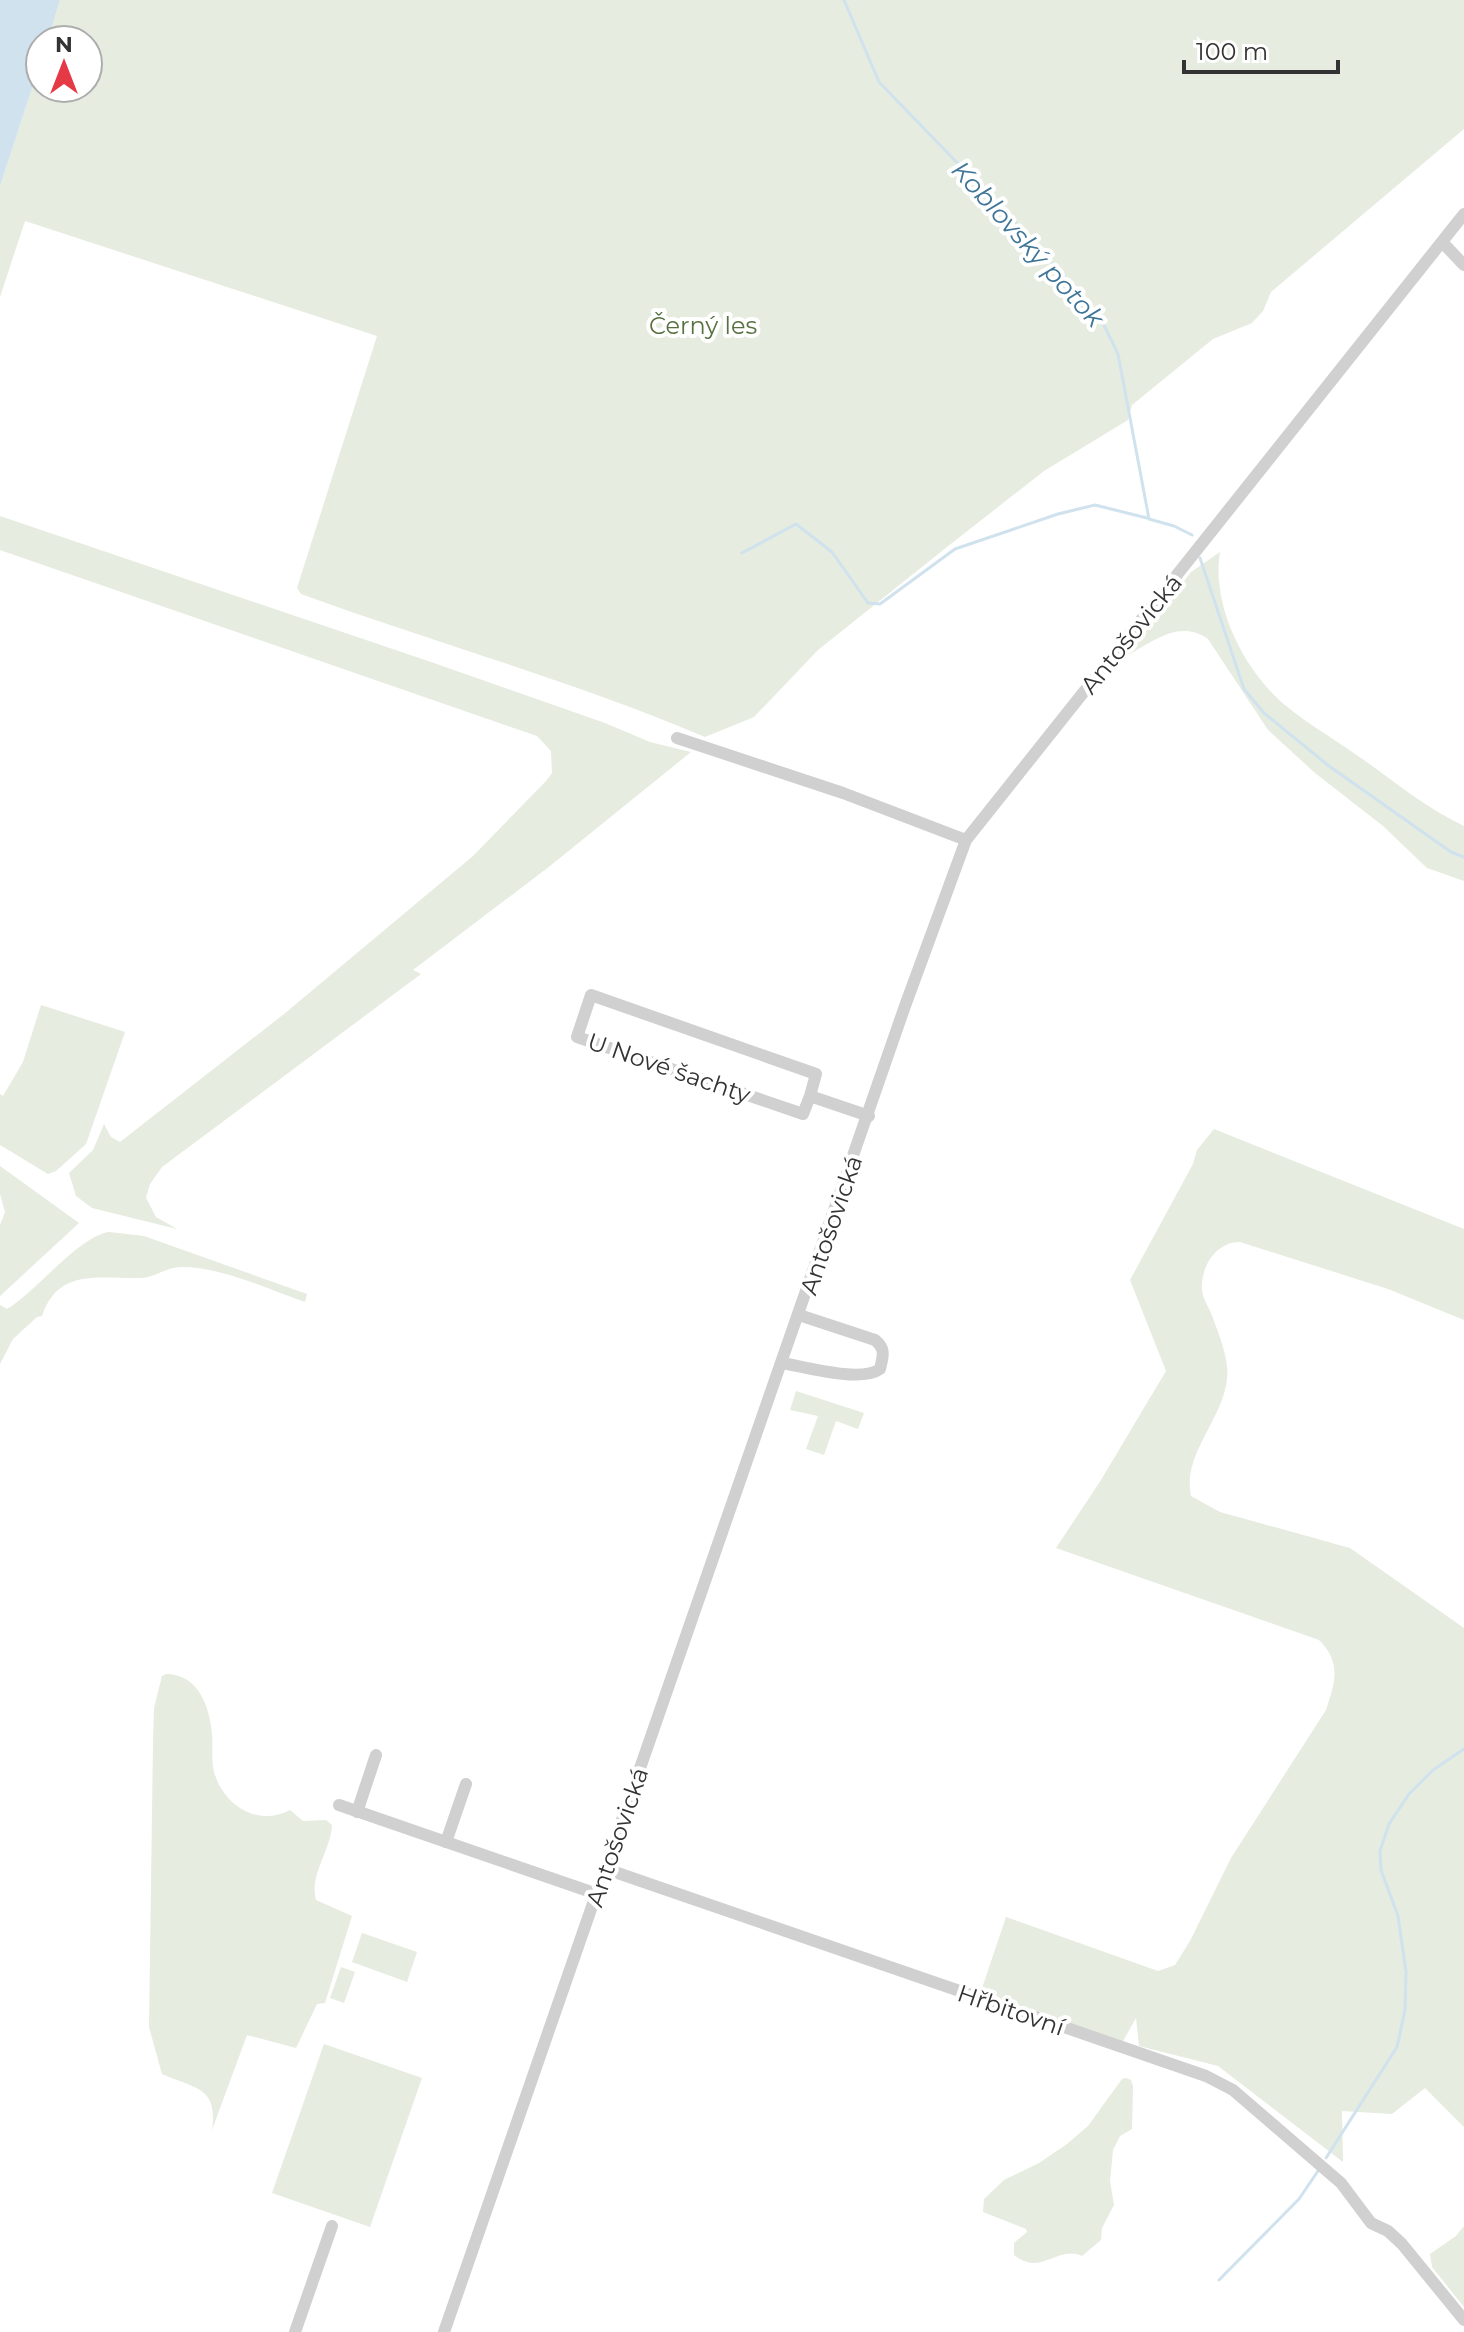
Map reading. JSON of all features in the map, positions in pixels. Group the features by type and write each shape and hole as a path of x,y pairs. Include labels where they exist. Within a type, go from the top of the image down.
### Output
{"street":[{"name":"Antošovická","path":"444,2332 910,991 966,840 1464,214"},
{"path":"1442,242 1464,265"},
{"path":"677,738 843,793 966,840"},
{"name":"U Nové šachty","path":"591,995 816,1074 810,1096 803,1114 577,1037 591,995"},
{"path":"810,1096 869,1116"},
{"path":"782,1363 860,1376 873,1374 880,1369 884,1353 875,1340 799,1315"},
{"path":"357,1812 376,1755"},
{"path":"446,1842 466,1784"},
{"path":"339,1805 597,1894"},
{"name":"Hřbitovní","path":"606,1869 1206,2076 1233,2090 1341,2183 1371,2223 1388,2231 1402,2244 1464,2320"},
{"path":"295,2332 332,2226"}],"green space":[{"name":"Černý les","path":"60,0 1464,0 1464,129 1271,292 1263,311 1252,323 1213,339 1132,405 1128,420 1044,471 952,543 818,650 754,717 705,737 555,680 301,594 297,588 377,336 25,221 0,297 0,186 27,104 104,104 104,24 53,24"},
{"path":"0,516 431,662 605,723 650,742 691,752 550,866 413,970 421,974 162,1167 150,1184 146,1198 156,1217 177,1229 92,1208 76,1196 69,1173 93,1150 104,1124 111,1137 120,1142 284,1014 473,856 552,773 551,751 537,736 0,550"},
{"path":"1220,552 1221,593 1226,615 1244,656 1256,674 1270,691 1303,719 1424,803 1464,826 1464,881 1427,868 1383,826 1315,773 1268,730 1208,639 1187,631 1167,634 1128,655 1191,572"},
{"path":"41,1005 125,1032 86,1144 56,1171 48,1174 0,1145 0,1094 3,1096 23,1062"},
{"path":"1214,1129 1464,1229 1464,1320 1388,1289 1240,1242 1217,1251 1207,1264 1202,1280 1203,1295 1227,1366 1222,1400 1193,1463 1191,1496 1220,1512 1350,1548 1464,1628 1464,2127 1425,2088 1392,2114 1342,2111 1343,2162 1218,2066 1139,2046 1136,2018 1122,2043 980,1994 1006,1917 1158,1971 1175,1965 1231,1858 1326,1710 1332,1690 1334,1665 1319,1640 1056,1548 1166,1371 1130,1280 1193,1164 1197,1150"},
{"path":"0,1166 79,1223 0,1296 0,1225 5,1212 0,1194"},
{"path":"109,1232 144,1236 307,1294 305,1302 228,1275 197,1268 176,1267 145,1278 82,1279 59,1290 49,1300 42,1316 13,1339 0,1364 0,1305 7,1309 84,1243"},
{"path":"796,1391 864,1413 858,1429 836,1421 824,1455 806,1449 818,1416 790,1410"},
{"path":"166,1674 186,1679 205,1703 211,1724 214,1772 234,1803 255,1814 278,1815 290,1810 303,1821 326,1820 332,1825 315,1881 316,1900 352,1916 325,2003 317,2004 296,2048 247,2035 212,2130 213,2116 208,2097 194,2087 162,2074 149,2027 154,1708 162,1676"},
{"path":"362,1933 417,1952 407,1982 352,1962"},
{"path":"341,1967 355,1972 344,2003 330,1998"},
{"path":"324,2044 422,2078 370,2227 272,2193"},
{"path":"1122,2079 1131,2080 1133,2086 1132,2129 1120,2136 1113,2150 1110,2181 1114,2205 1102,2228 1101,2240 1082,2256 1064,2254 1041,2262 1024,2261 1014,2255 1014,2243 1027,2232 1026,2229 983,2212 984,2199 1004,2180 1039,2163 1067,2144 1088,2126"},
{"path":"1464,2226 1464,2307 1432,2267 1430,2254 1456,2236"}],"water":[{"path":"0,0 60,0 53,24 24,24 24,104 27,104 0,186"}],"waterway":[{"name":"Koblovský potok","path":"844,0 879,82 1031,239 1101,319 1118,354 1149,519 1192,535"},
{"path":"742,553 796,524 832,552 868,603 880,604 955,549 1058,514 1095,505 1147,518"},
{"name":"Koblovský potok","path":"1200,558 1244,689 1264,713 1329,766 1451,852 1464,857"},
{"path":"1326,2158 1397,2047 1405,2010 1406,1972 1398,1916 1381,1870 1380,1851 1389,1824 1409,1794 1433,1770 1464,1749"},
{"path":"1219,2280 1299,2199 1318,2171"}]}
